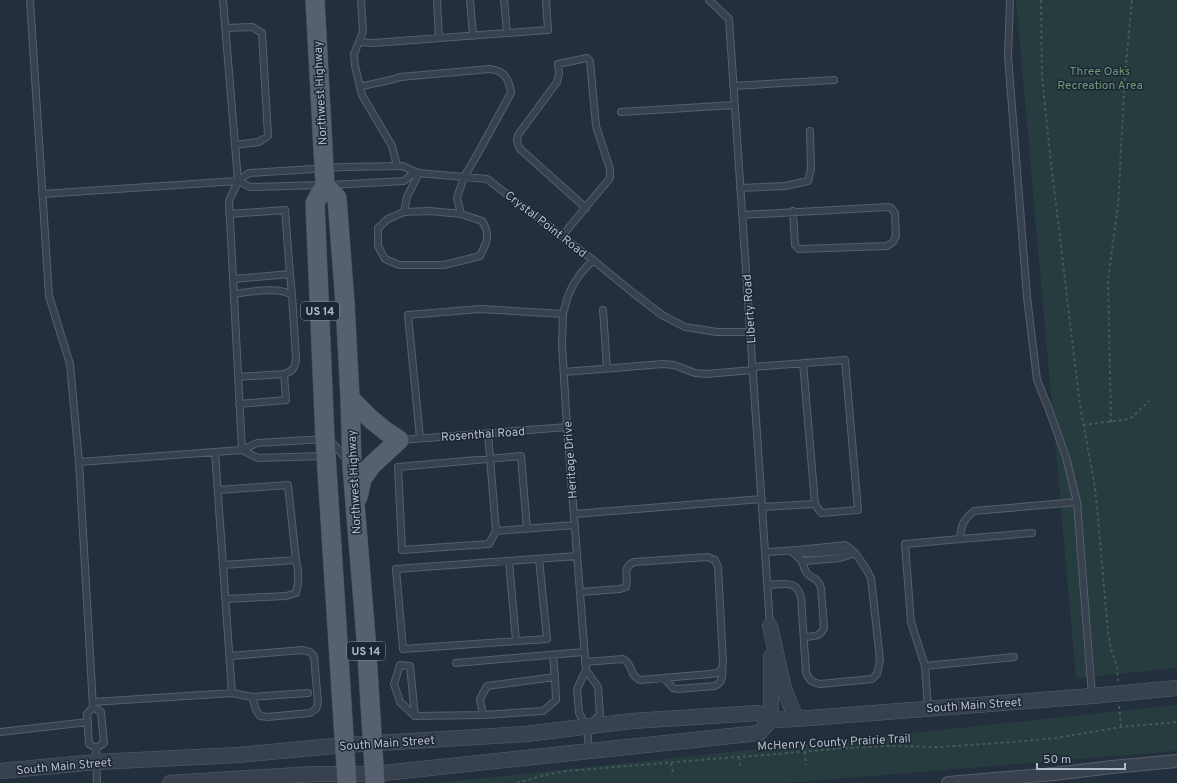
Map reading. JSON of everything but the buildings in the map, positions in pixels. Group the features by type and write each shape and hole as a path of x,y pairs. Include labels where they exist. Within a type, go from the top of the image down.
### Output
{"main road":[{"name":"Northwest Highway","path":"315,0 324,177 337,198 350,398 352,466 366,638 374,778"},
{"name":"US 14","path":"324,177 315,203 325,447 347,779"},
{"path":"350,398 372,421 399,440 372,465 362,479 355,508"}],"street":[{"path":"770,626 784,689 796,718"},
{"path":"170,783 314,774 347,779 374,778 589,750 758,733 772,720 770,626"},
{"name":"South Main Street","path":"0,771 96,755 238,755 345,745 526,734 632,721 758,712 772,720 928,709 1177,688"},
{"path":"948,783 1054,779 1112,767 1177,761"}],"lane":[{"path":"30,0 49,296 70,364 79,462 93,704 87,714 89,744 96,755 98,783"},
{"path":"223,0 238,181 229,200 242,450"},
{"path":"361,0 363,32 354,54 355,66 362,95 392,146 397,166"},
{"path":"437,0 440,38"},
{"path":"470,0 473,36"},
{"path":"504,0 507,33"},
{"path":"359,42 373,43 548,30 546,0"},
{"name":"Liberty Road","path":"709,0 729,19 770,626"},
{"path":"1010,0 1009,64 1027,297 1037,380 1066,457 1077,502 1092,696"},
{"path":"226,28 252,27 262,33 268,136 259,142 235,145"},
{"path":"562,236 586,208 610,178 610,168 596,126 590,61 587,58 558,64 559,74 557,82 516,140 519,148 586,208"},
{"path":"360,87 393,80 400,77 490,69 498,70 505,75 510,84 511,93 478,155 464,177 457,198 460,214"},
{"path":"733,86 834,80"},
{"path":"621,112 735,105"},
{"path":"740,188 784,186 808,181 812,169 810,131"},
{"path":"238,181 250,187 397,166 402,166 418,173"},
{"path":"42,194 238,181 250,173 404,181 412,174 418,173"},
{"path":"404,212 407,197 418,173"},
{"name":"Crystal Point Road","path":"418,173 487,179 662,315 685,327 717,332 750,332"},
{"path":"742,215 793,211 888,207 895,213 896,236 893,242 887,246 799,250 795,245 793,211"},
{"path":"230,214 285,210 296,359 295,367 291,372 284,374 238,377"},
{"path":"430,211 460,214 482,220 487,229 487,243 480,256 444,265 399,265 385,258 378,246 378,228 388,219 404,212 430,211"},
{"name":"Heritage Drive","path":"587,727 600,715 598,687 586,670 585,662 562,344 563,314 567,299 580,274 593,260"},
{"path":"233,279 290,274"},
{"path":"234,294 279,290 287,291 292,295"},
{"path":"420,438 408,315 480,309 563,314"},
{"path":"603,310 608,368"},
{"path":"564,372 663,364 674,365 695,373 706,374 803,363 845,360 858,510 821,513 815,504 803,363"},
{"path":"239,404 286,400 284,374"},
{"name":"Rosenthal Road","path":"399,440 567,427"},
{"path":"488,433 490,458 496,531 489,544 402,550 398,467 490,458 521,456 528,529"},
{"path":"242,450 258,458 325,447 332,442 352,466"},
{"path":"79,462 242,450 257,443 325,447"},
{"path":"215,452 232,693"},
{"path":"218,490 288,485 296,560 298,566 298,585 296,593 286,596 226,599"},
{"path":"574,514 762,499"},
{"path":"960,539 961,527 966,517 974,511 1077,502"},
{"path":"762,507 815,504"},
{"path":"496,531 575,525"},
{"path":"928,709 925,666 911,622 905,544 1032,532"},
{"path":"765,552 791,551 804,554 846,551 855,553 871,578 880,660 877,674 872,679 820,684 809,679 806,672 802,604 799,592 794,586 786,584 768,585"},
{"path":"791,551 802,560 807,572 816,579 821,588 824,627 823,632 820,635 804,637"},
{"path":"802,560 834,559 855,553"},
{"path":"539,559 547,639 404,649 396,569 577,556"},
{"path":"580,592 620,589 626,587 626,568 629,564 634,562 708,557 715,560 718,567 723,662 723,674 721,681 719,685 715,686 678,689 673,688 664,678"},
{"path":"223,565 296,560"},
{"path":"509,561 516,641"},
{"path":"230,656 303,650 310,652 314,656 318,703 316,709 310,713 267,717 260,716 256,710 252,697"},
{"path":"456,663 584,652"},
{"path":"415,716 410,666 400,665 394,684 400,702 415,716 483,715 543,711 556,700 553,655"},
{"path":"925,666 1014,657"},
{"path":"585,662 623,659 627,661 631,667 632,674 640,680 715,673 719,672 722,668"},
{"path":"586,670 577,689 579,713 587,727 589,750"},
{"path":"483,715 480,699 487,686 555,677"},
{"path":"93,704 232,693 252,697 308,693"},
{"path":"93,704 101,712 104,743 96,755"},
{"path":"0,732 88,722"}],"path":[{"path":"1041,0 1042,76 1050,154 1083,425 1094,481 1108,632 1111,649 1117,666 1121,727"},
{"path":"1111,422 1108,280 1118,206 1125,75 1132,0"},
{"path":"1083,425 1130,419 1149,401"},
{"name":"McHenry County Prairie Trail","path":"517,783 566,771 887,746 939,747 1013,742 1056,738 1121,727 1177,722"},
{"path":"805,752 806,765"},
{"path":"739,757 740,768"},
{"path":"671,762 673,773"}],"green space":[{"name":"Three Oaks Recreation Area","path":"1016,0 1177,0 1177,668 1076,678"},
{"path":"1177,705 1177,751 785,783 437,783"}]}
